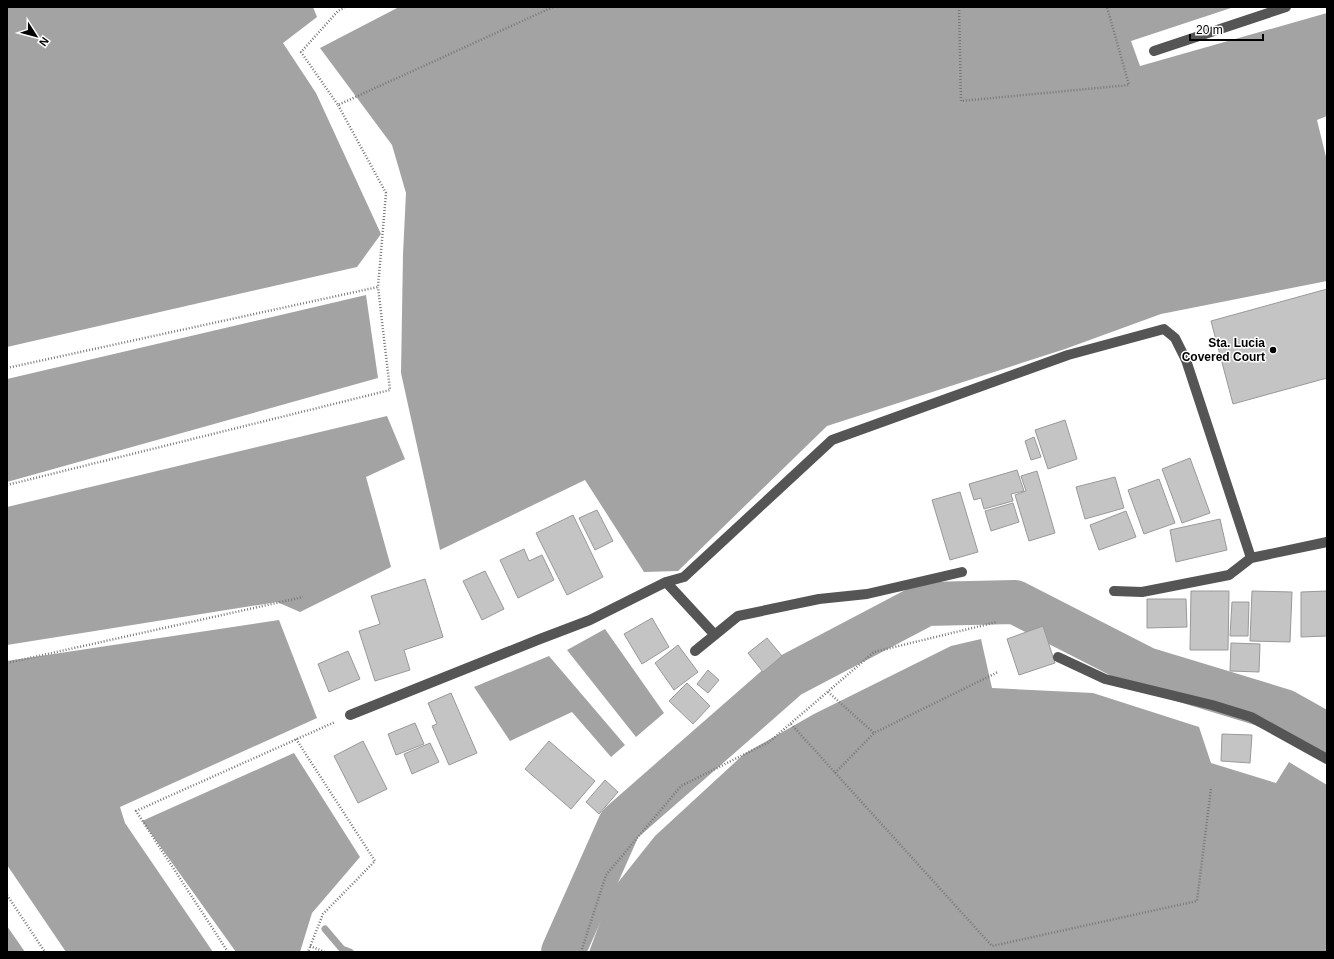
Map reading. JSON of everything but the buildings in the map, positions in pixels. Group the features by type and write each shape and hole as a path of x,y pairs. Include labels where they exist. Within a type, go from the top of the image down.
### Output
{"street":[{"path":"1154,51 1286,7"},
{"path":"350,715 590,620 666,582 684,577 832,440 1068,355 1164,329 1175,338 1186,360 1251,558"},
{"path":"1114,591 1142,592 1229,575 1251,558 1327,542"},
{"path":"695,651 738,616 819,599 867,594 962,572"},
{"path":"666,582 714,634"},
{"path":"1058,657 1106,679 1212,705 1251,718 1327,759"}],"path":[{"path":"7,484 390,390 378,287 386,193 338,105 301,52 338,10 345,7"},
{"path":"338,105 553,7"},
{"path":"959,7 961,101 1129,85 1107,7"},
{"path":"7,368 378,287"},
{"path":"7,663 303,597"},
{"path":"581,952 606,875 681,786 769,742 874,652 997,622"},
{"path":"835,773 874,733 998,672"},
{"path":"828,692 874,733"},
{"path":"228,952 136,812 350,715"},
{"path":"791,724 992,946 1197,901 1211,788"},
{"path":"296,739 375,861 323,914 308,952"},
{"path":"7,895 45,952"},
{"path":"310,946 325,952"}],"shaded area":[{"path":"7,7 313,7 317,17 283,43 316,93 381,234 357,267 7,347"},
{"path":"399,7 1234,7 1131,41 1140,66 1327,13 1327,116 1317,120 1327,161 1327,281 1161,314 1065,349 827,426 678,571 644,572 585,480 440,550 401,373 403,254 406,193 392,145 320,48"},
{"path":"366,295 378,378 7,482 7,379"},
{"path":"387,416 405,459 366,477 391,567 300,612 277,602 7,645 7,507"},
{"path":"279,620 317,718 120,807 125,823 213,952 66,952 7,865 7,661"},
{"path":"605,629 664,713 636,737 567,650"},
{"path":"981,639 992,688 1093,693 1199,727 1211,763 1276,783 1289,762 1327,785 1327,952 589,952 612,890 655,836 744,754 814,714 951,646"},
{"path":"549,656 625,745 611,757 572,712 510,741 474,687"},
{"path":"294,753 360,857 312,913 300,952 236,952 142,821"},
{"path":"7,926 25,952 7,952"}],"waterway":[{"path":"563,952 620,824 789,676 926,604 1015,602 1146,669 1284,711 1327,735"},
{"path":"325,929 342,949 350,952"}],"place":[{"name":"Sta. Lucia Covered Court","path":"1273,350"}]}
